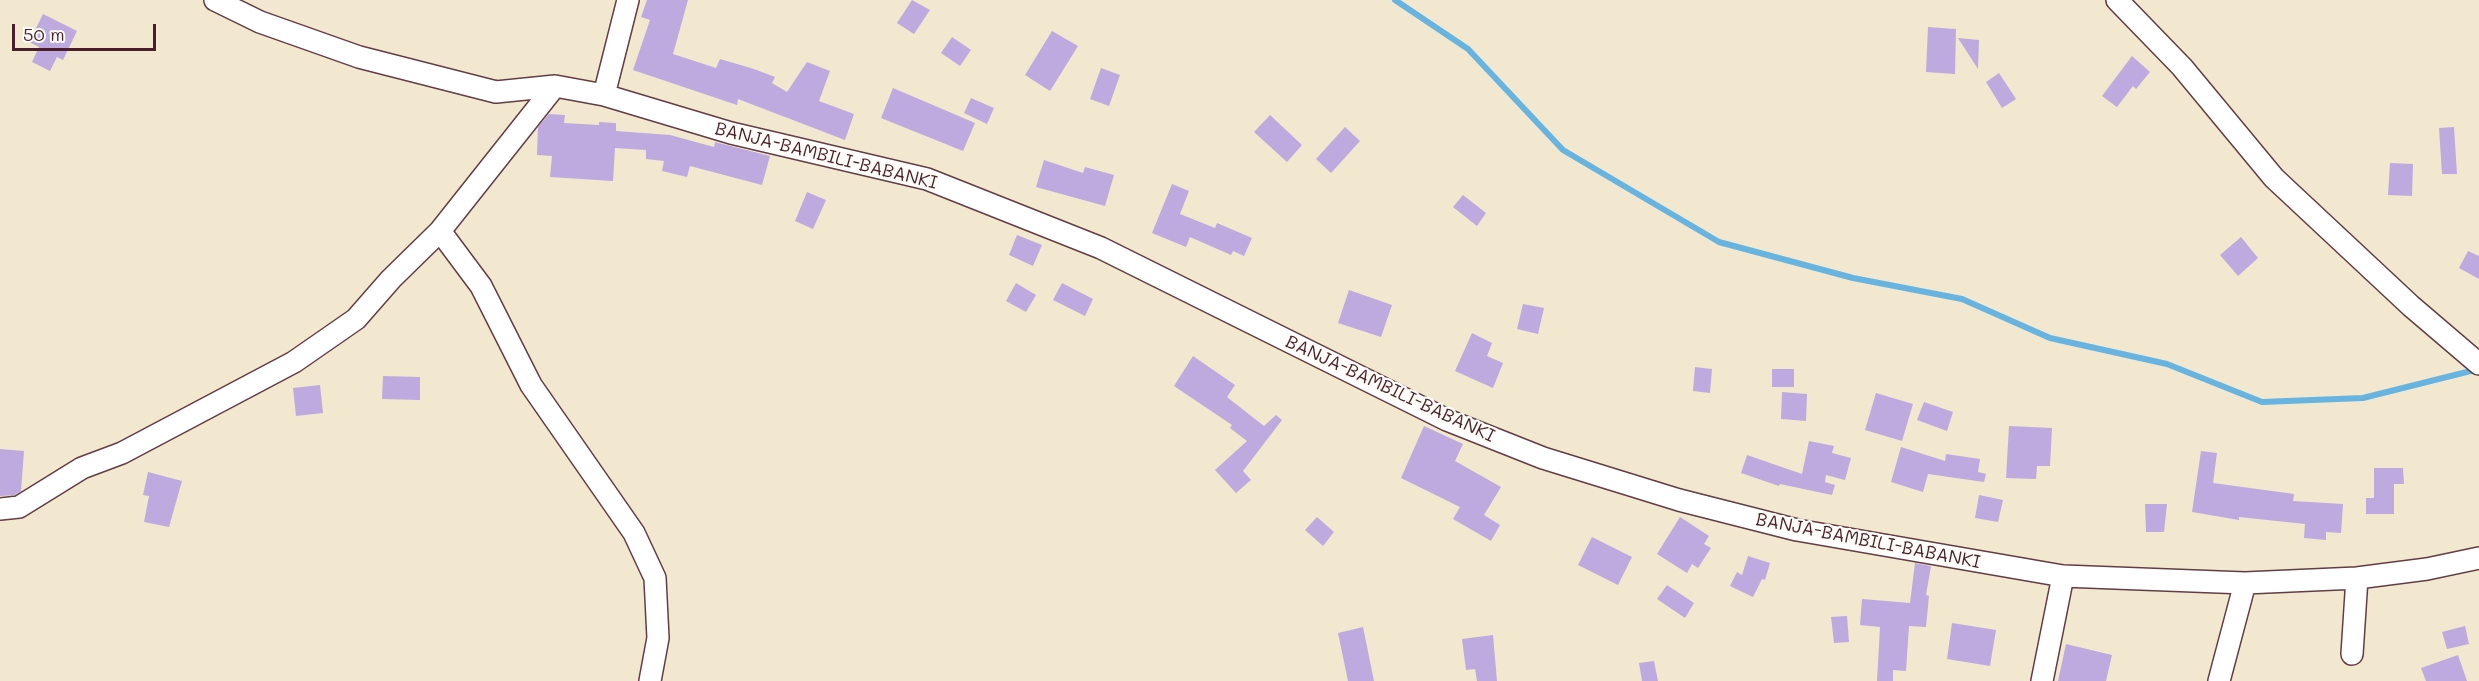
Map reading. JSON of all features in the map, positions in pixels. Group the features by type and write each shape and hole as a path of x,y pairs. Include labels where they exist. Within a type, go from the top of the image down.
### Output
{"street":[{"name":"BANJA-BAMBILI-BABANKI","path":"215,0 260,21 358,57 496,92 555,86 604,94 731,134 938,183 1101,248 1447,420 1543,458 1679,500 1797,530 2063,576 2245,583 2357,578 2427,569 2479,558"},
{"path":"604,94 628,0"},
{"path":"2117,0 2182,67 2274,178 2411,306 2479,364"},
{"path":"0,520 294,362 356,319 391,279 440,231 555,86"},
{"path":"440,231 481,286 531,385 634,533 655,578 658,638 650,681"},
{"path":"0,509 19,507 82,468 122,453"},
{"path":"2042,681 2063,576"},
{"path":"2352,654 2357,578"},
{"path":"2219,681 2245,583"}],"building":[{"path":"647,0 688,0 673,54 716,68 720,59 754,69 775,77 772,83 787,92 807,62 830,71 819,101 854,114 845,140 738,99 737,105 633,70 650,20 641,17"},
{"path":"912,0 930,10 914,34 897,23"},
{"path":"43,14 77,31 63,60 57,57 50,71 32,62 39,47 29,42"},
{"path":"1928,27 1956,29 1955,74 1926,72"},
{"path":"1052,31 1078,46 1050,91 1025,75"},
{"path":"952,37 971,50 960,66 941,53"},
{"path":"1958,38 1979,40 1978,69"},
{"path":"2132,56 2150,72 2136,89 2133,86 2117,107 2102,96"},
{"path":"1101,68 1120,75 1109,106 1090,99"},
{"path":"1999,73 2016,99 2002,108 1986,82"},
{"path":"893,88 975,123 963,151 881,118"},
{"path":"971,98 994,108 987,124 964,113"},
{"path":"549,114 565,115 564,123 599,125 599,122 616,123 616,131 670,135 714,147 715,142 770,156 762,185 690,166 687,177 662,171 664,161 646,159 646,150 615,148 613,181 550,177 552,156 537,155 538,127"},
{"path":"1270,115 1302,145 1287,162 1254,132"},
{"path":"1345,127 1360,141 1331,173 1316,159"},
{"path":"2454,127 2457,174 2442,174 2439,128"},
{"path":"1044,160 1083,173 1085,167 1114,175 1105,206 1036,187"},
{"path":"2390,163 2413,164 2412,196 2388,195"},
{"path":"1172,184 1189,191 1180,214 1215,228 1217,223 1252,238 1244,256 1233,251 1231,255 1190,237 1186,247 1152,233"},
{"path":"807,192 826,200 813,229 795,221"},
{"path":"1463,195 1486,213 1477,226 1453,207"},
{"path":"1017,235 1042,245 1033,266 1009,255"},
{"path":"2241,237 2258,258 2238,276 2220,255"},
{"path":"2468,251 2479,256 2479,279 2459,268"},
{"path":"1016,283 1036,295 1026,312 1006,301"},
{"path":"1062,283 1093,299 1085,316 1053,300"},
{"path":"1349,290 1392,305 1381,337 1338,323"},
{"path":"1523,304 1544,308 1538,334 1517,329"},
{"path":"1472,333 1492,343 1487,356 1503,363 1493,388 1455,371"},
{"path":"1193,356 1235,385 1227,397 1264,426 1276,415 1282,420 1243,471 1251,480 1236,493 1215,470 1247,441 1230,428 1232,425 1174,386"},
{"path":"1695,367 1712,369 1710,393 1693,391"},
{"path":"1772,369 1794,369 1794,387 1772,387"},
{"path":"383,376 420,377 420,400 382,399"},
{"path":"320,385 323,413 296,416 293,388"},
{"path":"1782,392 1807,394 1806,421 1781,419"},
{"path":"1876,393 1913,404 1902,441 1865,430"},
{"path":"1924,402 1953,412 1947,431 1917,420"},
{"path":"1424,426 1463,444 1455,461 1501,487 1484,515 1500,525 1491,541 1453,519 1460,507 1401,478"},
{"path":"2009,426 2052,428 2050,466 2037,466 2036,479 2006,478"},
{"path":"1809,441 1834,446 1832,453 1851,458 1845,480 1826,475 1825,482 1835,485 1832,495 1780,484 1779,486 1741,473 1747,455 1802,474"},
{"path":"1901,447 1945,461 1946,454 1980,459 1978,472 1986,474 1984,482 1928,474 1923,492 1891,482"},
{"path":"0,449 24,451 21,491 15,495 0,496"},
{"path":"2201,451 2217,453 2213,483 2294,494 2293,501 2343,504 2341,533 2326,532 2326,540 2304,538 2305,524 2239,517 2239,520 2192,512"},
{"path":"2374,468 2403,468 2404,484 2394,484 2394,514 2366,514 2366,498 2374,498"},
{"path":"148,472 182,481 169,527 144,522 149,496 143,495"},
{"path":"1979,495 2003,500 1998,522 1975,518"},
{"path":"2145,504 2167,504 2164,532 2146,532"},
{"path":"1317,517 1334,532 1323,546 1305,530"},
{"path":"1680,517 1709,536 1704,544 1711,548 1698,568 1692,564 1687,573 1657,554"},
{"path":"1592,537 1632,557 1618,585 1578,565"},
{"path":"1748,556 1770,563 1765,580 1762,579 1753,597 1730,586 1737,572 1742,575"},
{"path":"1915,563 1931,566 1926,595 1929,596 1926,627 1909,626 1906,671 1893,670 1893,681 1877,681 1880,627 1860,625 1862,599 1910,603"},
{"path":"1667,585 1694,603 1685,618 1657,599"},
{"path":"1847,616 1849,642 1834,643 1831,617"},
{"path":"1952,623 1996,630 1990,666 1947,659"},
{"path":"2465,626 2469,644 2447,649 2442,632"},
{"path":"1363,627 1374,681 1348,681 1338,633"},
{"path":"1493,635 1497,681 1477,681 1475,669 1466,670 1462,639"},
{"path":"2066,644 2112,655 2106,681 2058,681"},
{"path":"2458,655 2467,681 2426,681 2421,668"},
{"path":"1654,661 1658,681 1642,681 1639,663"}],"waterway":[{"path":"1395,0 1468,49 1563,150 1719,242 1853,278 1962,299 2050,338 2167,364 2262,402 2363,398 2479,369"}]}
